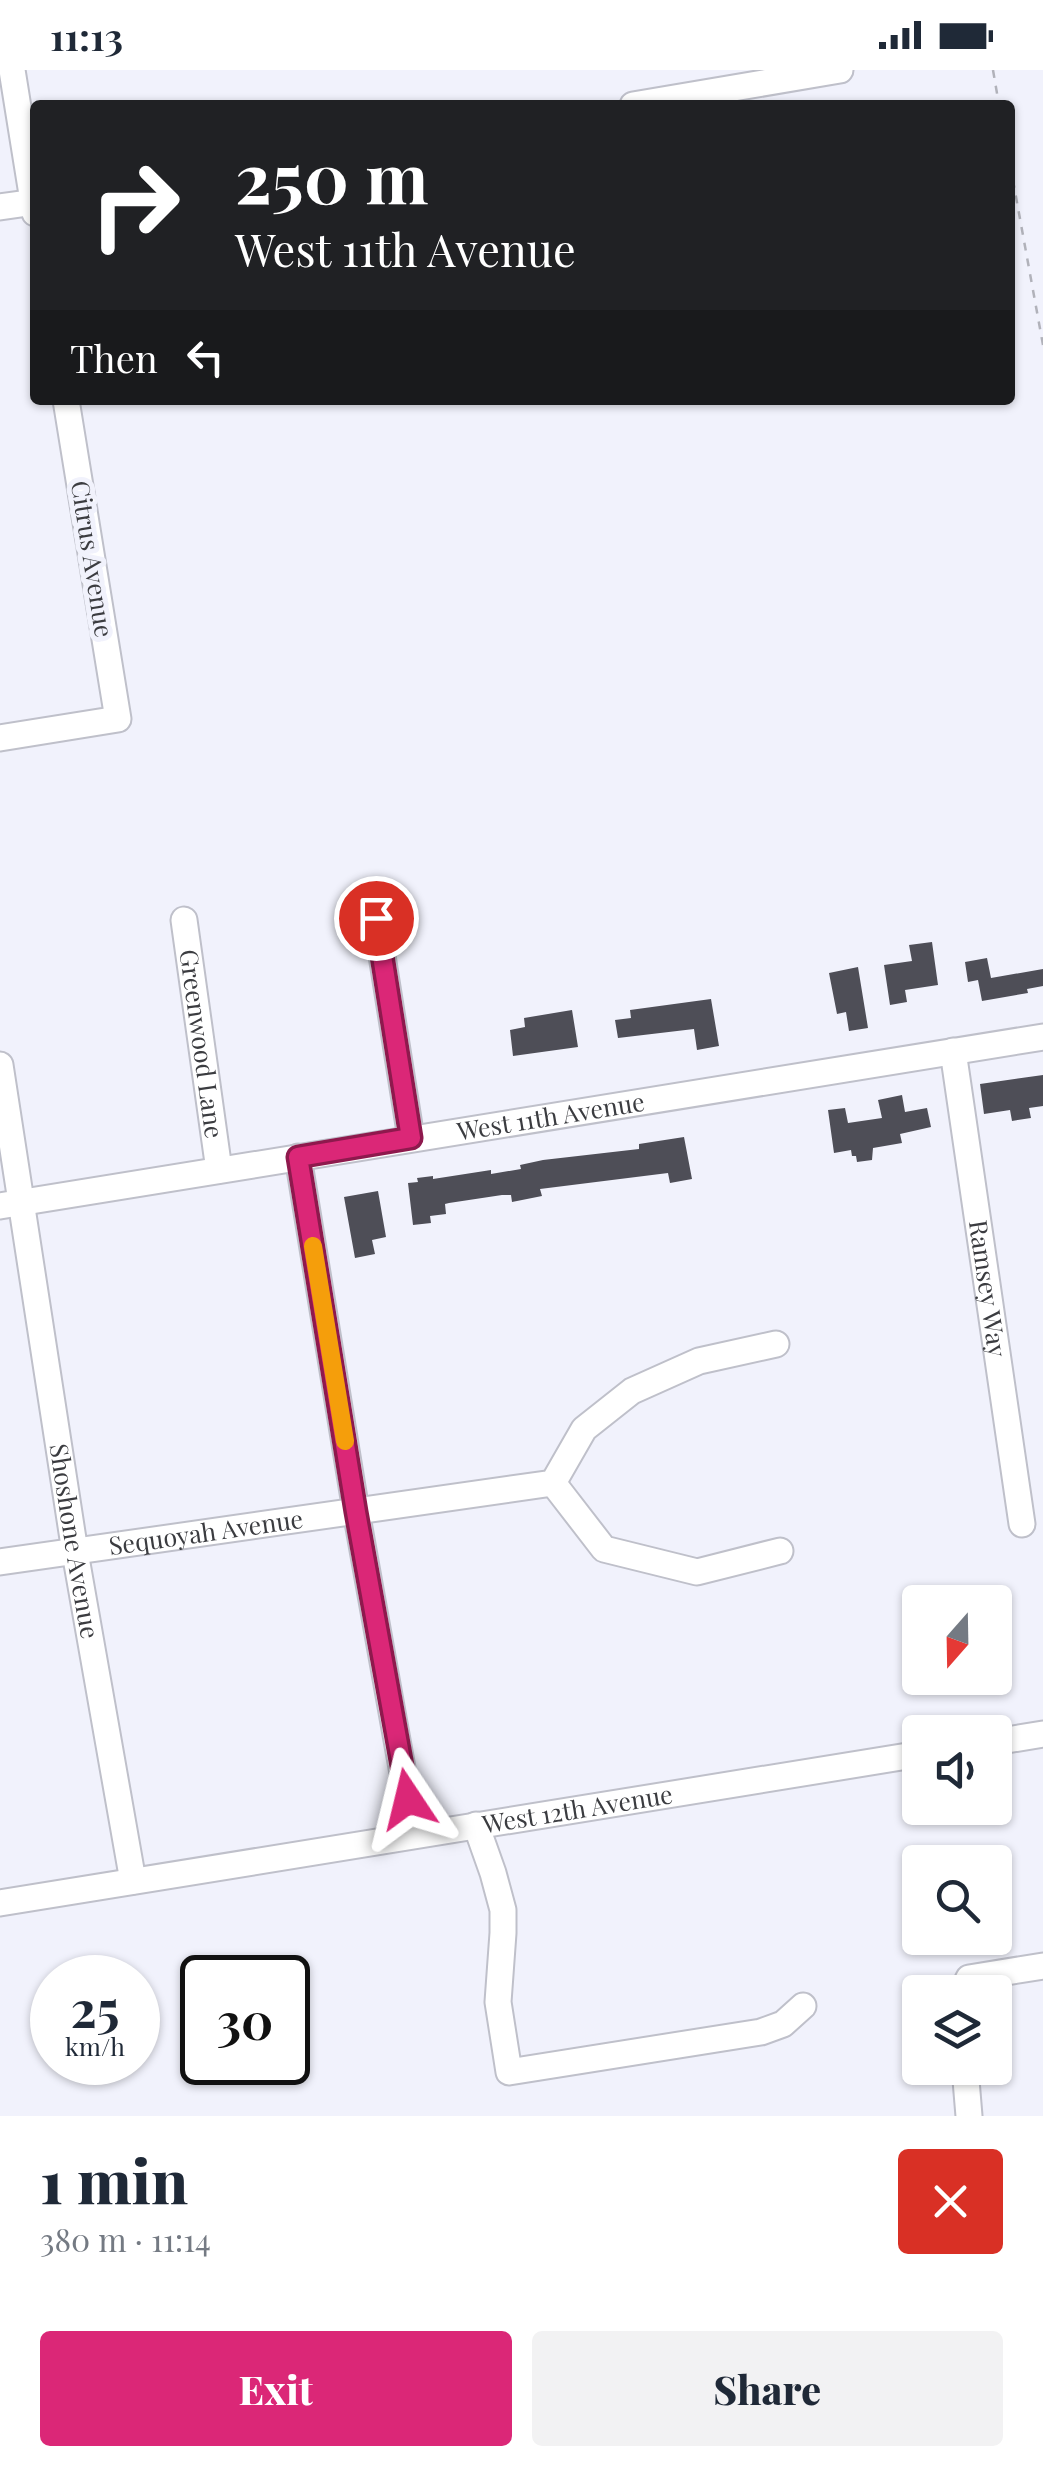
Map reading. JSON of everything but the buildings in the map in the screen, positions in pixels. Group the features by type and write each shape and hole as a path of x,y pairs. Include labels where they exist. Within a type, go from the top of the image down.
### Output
{"street":[{"path":"12,70 30,180"},
{"path":"663,100 840,70"},
{"path":"0,207 30,205"},
{"name":"Citrus Avenue","path":"0,738 118,719 67,405"},
{"path":"376,918 411,1138"},
{"name":"Greenwood Lane","path":"184,920 219,1170"},
{"name":"West 11th Avenue","path":"11,1205 1043,1037"},
{"name":"Ramsey Way","path":"953,1051 1022,1524"},
{"name":"Shoshone Avenue","path":"0,1065 11,1205 133,1881"},
{"path":"298,1157 414,1835"},
{"path":"776,1344 699,1361 632,1392 584,1430 553,1483 604,1549 697,1572 780,1551"},
{"name":"Sequoyah Avenue","path":"0,1562 553,1483"},
{"path":"1012,1739 1043,1734"},
{"name":"West 12th Avenue","path":"0,1902 902,1757"},
{"path":"476,1826 502,1902 498,2002 510,2072 760,2032 783,2024 803,2006"},
{"path":"988,1975 1043,1966"},
{"path":"966,2085 969,2116"}],"path":[{"path":"993,70 998,100"},
{"path":"1015,191 1043,345"}],"slow traffic":[{"path":"313,1246 345,1441"}],"route":[{"path":"376,918 411,1138 298,1157 408,1799"}]}
